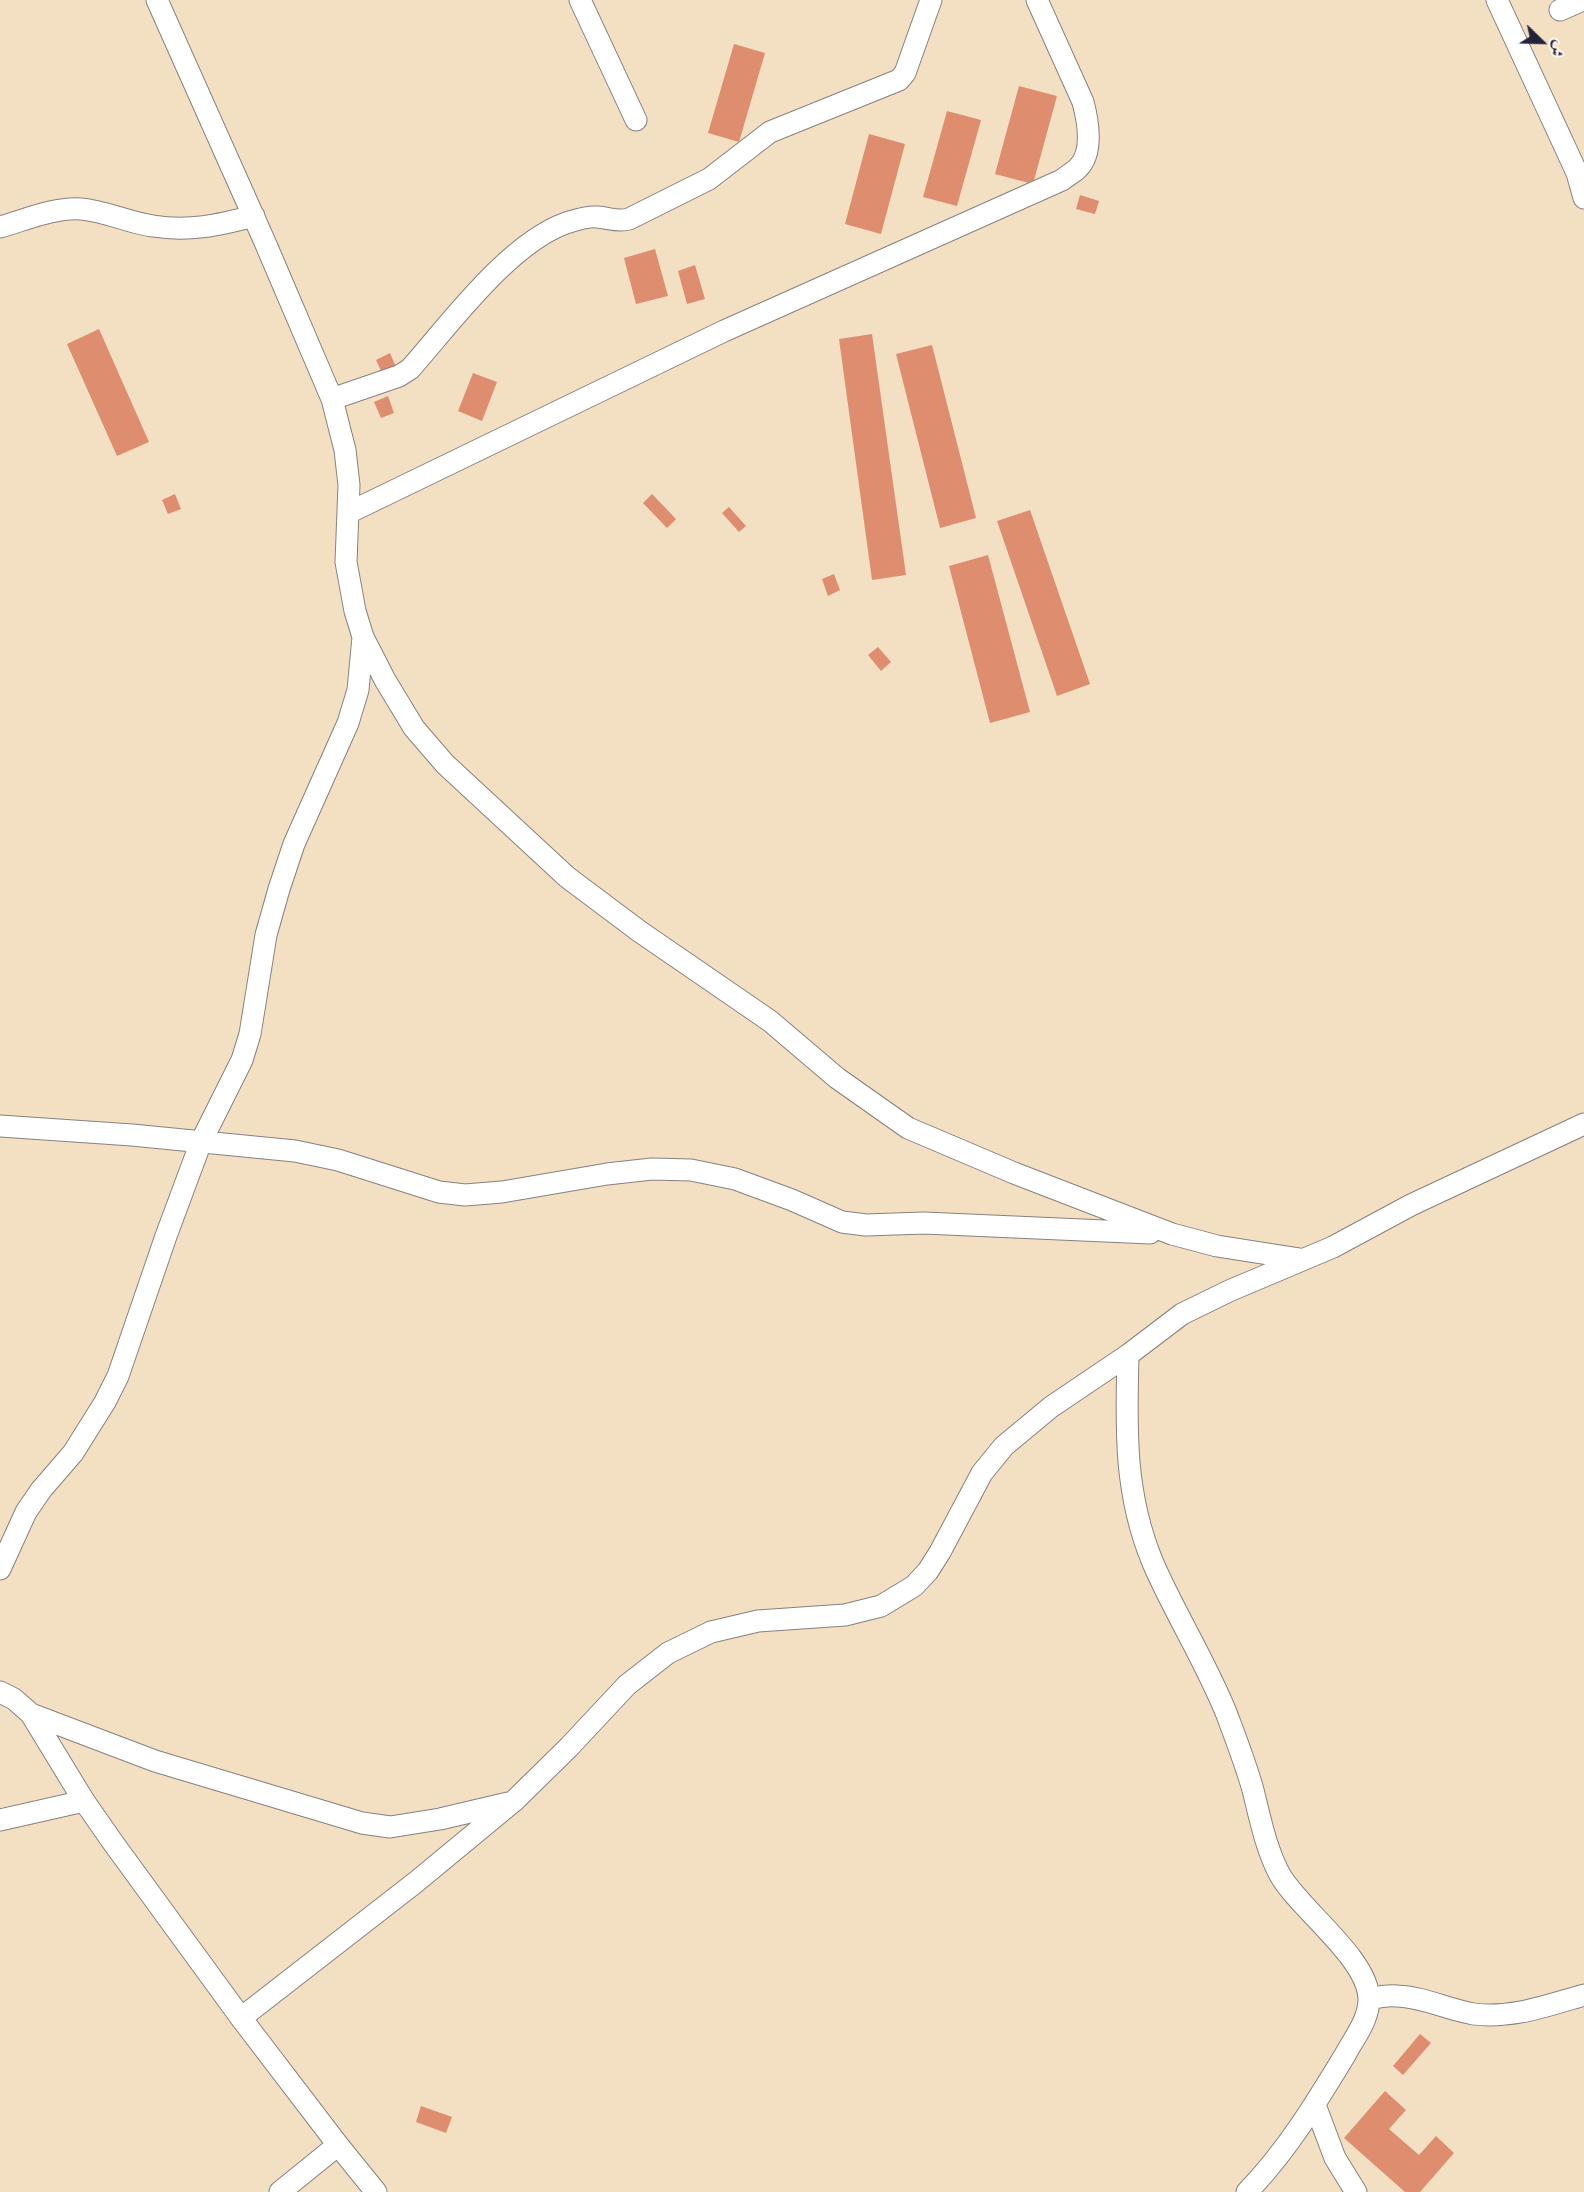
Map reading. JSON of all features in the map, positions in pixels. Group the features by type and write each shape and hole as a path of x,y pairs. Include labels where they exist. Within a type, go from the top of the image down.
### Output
{"street":[{"path":"157,0 254,216 332,399 345,450 349,485 345,538 346,562 355,611 363,637 385,680 414,728 445,764 567,877 639,931 770,1021 837,1078 908,1128 1014,1173 1172,1234 1216,1246 1300,1259"},
{"path":"580,0 636,120"},
{"path":"332,399 399,376 410,369 467,302 525,247 548,232 584,218 598,217 618,221 629,219 709,179 770,132 899,80 905,73 931,0"},
{"path":"348,513 724,331 1062,180 1079,167 1087,151 1087,117 1083,102 1037,0"},
{"path":"1497,0 1576,173 1584,198"},
{"path":"1560,10 1582,0"},
{"path":"0,227 72,209 92,211 152,226 191,229 215,226 254,216"},
{"path":"0,1569 26,1512 40,1490 79,1444 118,1376 201,1142 245,1051 250,1034 266,935 279,889 294,844 348,723 358,690 363,637"},
{"path":"242,2018 416,1882 514,1801 627,1685 668,1653 711,1632 758,1621 845,1615 881,1606 914,1586 928,1571 982,1473 1004,1446 1051,1407 1128,1355 1182,1314 1300,1259 1333,1247 1411,1205 1584,1124"},
{"path":"0,1126 295,1151 338,1160 439,1192 465,1195 502,1192 607,1174 652,1169 691,1170 735,1179 842,1222 866,1225 924,1223 1172,1234"},
{"path":"1128,1355 1126,1412 1129,1474 1139,1518 1153,1562 1226,1713 1280,1875 1313,1916 1340,1943 1361,1975 1369,1999 1364,2021 1315,2105 1284,2148 1247,2192"},
{"path":"0,1692 14,1699 31,1714 84,1801 242,2018 376,2192"},
{"path":"31,1714 156,1761 362,1823 390,1827 514,1801"},
{"path":"0,1820 84,1801"},
{"path":"1369,1999 1395,1995 1411,1997 1473,2014 1494,2015 1517,2013 1584,1995"},
{"path":"1315,2105 1335,2158 1356,2192"},
{"path":"280,2192 338,2145"}],"building":[{"path":"734,44 765,53 739,142 708,133"},
{"path":"1019,86 1057,96 1033,184 995,174"},
{"path":"947,111 981,120 957,206 923,197"},
{"path":"869,134 905,144 881,234 845,224"},
{"path":"1080,195 1099,201 1095,214 1076,209"},
{"path":"655,249 668,296 636,304 624,258"},
{"path":"695,265 705,299 687,304 678,271"},
{"path":"99,329 149,442 117,456 67,344"},
{"path":"872,334 906,575 872,580 839,339"},
{"path":"932,345 976,518 940,528 896,354"},
{"path":"390,353 396,367 382,373 376,360"},
{"path":"473,373 497,382 482,421 458,411"},
{"path":"388,396 394,413 381,418 374,402"},
{"path":"175,494 181,509 168,514 162,500"},
{"path":"652,494 676,519 667,528 643,503"},
{"path":"729,507 746,526 739,532 722,513"},
{"path":"1030,510 1090,684 1057,696 997,521"},
{"path":"988,555 1030,712 990,723 949,566"},
{"path":"834,574 840,590 828,596 822,579"},
{"path":"878,647 891,662 881,671 868,655"},
{"path":"1420,2034 1431,2043 1403,2075 1393,2066"},
{"path":"1385,2091 1406,2110 1389,2129 1419,2155 1436,2136 1454,2153 1420,2192 1405,2192 1344,2138"},
{"path":"421,2106 452,2117 446,2133 416,2122"}]}
